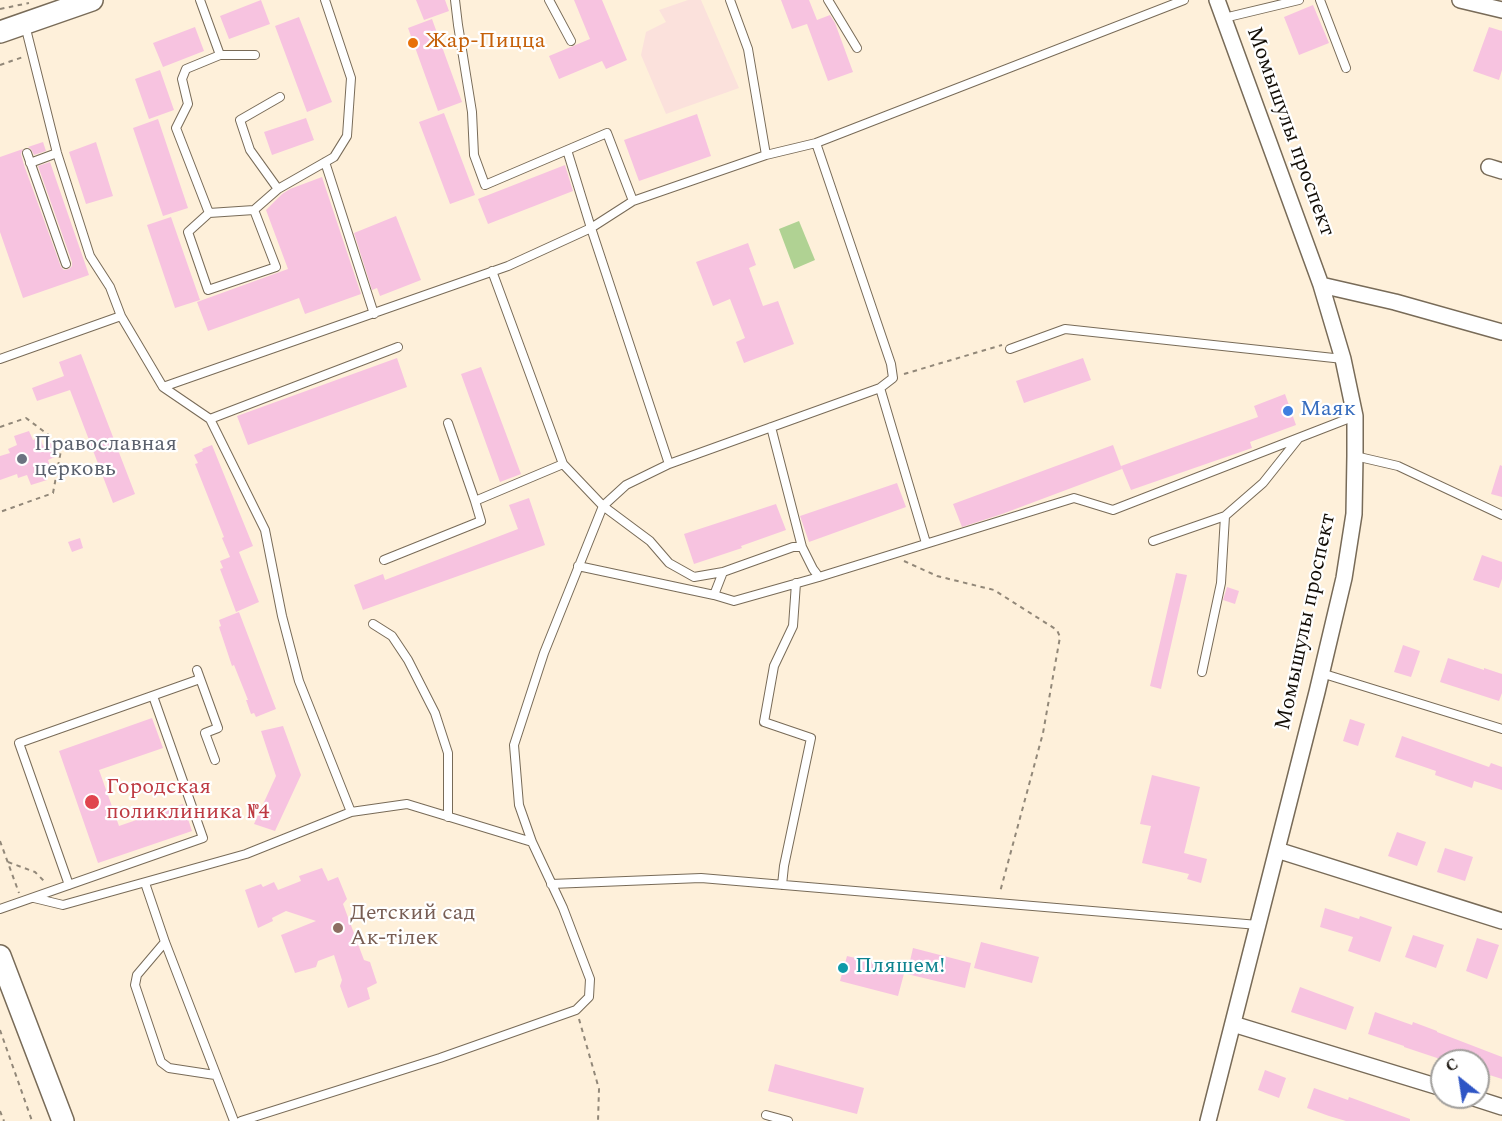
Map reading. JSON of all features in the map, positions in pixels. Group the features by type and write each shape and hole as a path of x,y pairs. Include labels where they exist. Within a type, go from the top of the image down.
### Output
{"main road":[{"path":"0,32 92,0"},
{"path":"0,956 63,1121"}],"street":[{"name":"Момышулы проспект","path":"1208,1121 1344,578 1354,514 1355,456 1355,416 1343,359 1321,285 1217,0"},
{"path":"1460,0 1502,10"},
{"path":"1321,285 1395,302 1502,332"},
{"path":"1277,850 1502,921"},
{"path":"1233,1024 1430,1084"}],"lane":[{"path":"200,0 219,55"},
{"path":"254,210 276,267 208,290 188,232 209,213 254,210 278,189 334,157 347,136 351,78 325,0"},
{"path":"455,0 472,112 474,155 485,185 607,133 633,201"},
{"path":"549,0 571,41"},
{"path":"730,0 748,49 766,155"},
{"path":"828,0 857,48"},
{"path":"163,387 508,266 591,228 633,201 766,155 816,143 1184,0"},
{"path":"1224,18 1299,0"},
{"path":"1320,0 1346,68"},
{"path":"24,24 57,153 90,256 111,287 121,316 163,387 210,420 265,530 282,616 299,681 351,812"},
{"path":"209,213 176,128 188,104 182,79 186,69 219,55 255,55"},
{"path":"278,189 250,150 240,120 280,97"},
{"path":"242,1121 440,1058 576,1010 589,997 590,979 563,908 532,842 519,805 514,745 544,653 603,506 626,485 669,464 880,388 892,378 891,364 816,143"},
{"path":"567,150 669,464"},
{"path":"27,153 66,264"},
{"path":"30,163 57,153"},
{"path":"325,162 374,314"},
{"path":"492,271 563,464 603,506 650,541 669,563 694,577 723,572 793,547 802,547"},
{"path":"0,359 121,316"},
{"path":"1010,350 1065,329 1343,359"},
{"path":"210,420 398,347"},
{"path":"880,388 926,543"},
{"path":"578,566 734,601 1074,498 1113,510 1355,416"},
{"path":"384,560 482,521 448,423"},
{"path":"771,427 802,547 819,577"},
{"path":"1153,541 1225,516 1263,483 1299,438"},
{"path":"1355,456 1398,466 1502,515"},
{"path":"475,501 563,464"},
{"path":"1202,672 1221,583 1225,516"},
{"path":"714,595 723,572"},
{"path":"782,885 784,866 812,738 764,722 774,666 794,626 796,583"},
{"path":"373,624 392,636 408,660 435,713 448,753 448,817"},
{"path":"197,670 218,728 205,733 215,760"},
{"path":"1321,673 1502,729"},
{"path":"69,885 19,743 200,679"},
{"path":"0,909 203,838 153,696"},
{"path":"32,898 63,905 246,854 351,812 407,804 532,842"},
{"path":"551,884 701,878 1258,925"},
{"path":"145,883 165,942 234,1121"},
{"path":"165,942 137,975 135,985 161,1062 169,1068 215,1075"},
{"path":"766,1115 788,1121"}],"path":[{"path":"0,9 30,3"},
{"path":"0,65 32,53"},
{"path":"892,378 998,345 1005,344 1010,350"},
{"path":"0,427 26,418 62,445 53,493 0,512"},
{"path":"889,554 938,576 994,590 1057,630 1060,637 1043,733 997,903"},
{"path":"0,841 22,902"},
{"path":"8,862 35,872 54,891"},
{"path":"576,1010 599,1089 598,1121"},
{"path":"0,1030 32,1121"},
{"path":"0,1111 4,1121"}],"shaded area":[{"path":"688,0 701,0 739,88 666,114 641,55 646,32 666,22 659,10"}],"green space":[{"path":"799,221 815,260 794,269 779,229"}],"building":[{"path":"261,0 270,24 229,39 220,16"},
{"path":"416,0 445,0 449,11 424,20"},
{"path":"574,0 602,0 627,60 606,69 602,61 559,79 549,56 590,39"},
{"path":"781,0 809,0 817,20 830,15 853,72 828,81 807,24 792,29"},
{"path":"1313,5 1329,43 1299,55 1284,17"},
{"path":"299,17 332,102 307,112 275,26"},
{"path":"432,19 462,102 438,111 408,28"},
{"path":"195,27 204,51 163,67 153,43"},
{"path":"1489,27 1502,31 1502,70 1499,80 1473,71"},
{"path":"160,70 174,110 149,119 135,79"},
{"path":"444,113 475,195 450,204 419,122"},
{"path":"697,114 711,156 639,181 624,140"},
{"path":"306,118 314,140 272,155 264,132"},
{"path":"158,119 188,208 163,216 133,128"},
{"path":"43,142 46,151 34,155 28,147"},
{"path":"96,142 113,196 86,204 69,152"},
{"path":"23,149 21,154 24,165 61,267 64,270 69,269 72,262 38,166 50,162 89,275 23,298 0,232 0,157"},
{"path":"565,165 573,191 488,224 478,199"},
{"path":"322,177 361,294 305,314 299,298 208,331 197,302 288,269 266,210 290,189"},
{"path":"396,216 421,280 380,296 377,288 372,290 354,233"},
{"path":"171,217 200,300 175,308 147,225"},
{"path":"748,243 756,265 749,268 763,306 778,301 794,344 744,363 736,342 745,338 730,299 713,306 696,262"},
{"path":"81,354 135,494 113,503 70,390 37,401 32,388 64,376 59,362"},
{"path":"397,358 407,387 248,445 237,416"},
{"path":"1083,358 1091,380 1024,403 1016,381"},
{"path":"481,367 521,474 500,482 461,374"},
{"path":"1285,394 1296,425 1250,442 1252,448 1131,490 1121,466 1258,417 1254,406"},
{"path":"29,431 33,440 40,437 43,446 51,443 56,451 55,457 48,460 50,467 43,469 47,480 31,485 27,475 18,478 17,474 0,480 0,456 10,453 8,449 17,445 14,436"},
{"path":"212,445 253,546 239,552 259,602 236,612 220,569 223,568 220,561 230,557 195,464 198,463 194,455"},
{"path":"1113,445 1122,469 962,527 953,504"},
{"path":"1500,465 1502,466 1502,497 1491,494"},
{"path":"897,483 906,507 809,542 800,516"},
{"path":"529,498 545,545 363,610 354,585 383,574 385,580 518,529 509,505"},
{"path":"776,504 786,530 694,564 684,534"},
{"path":"80,538 83,548 72,552 68,542"},
{"path":"1482,555 1502,562 1502,579 1499,588 1473,580"},
{"path":"1176,573 1187,575 1161,689 1150,686"},
{"path":"1227,587 1239,591 1235,604 1223,600"},
{"path":"239,612 276,709 256,717 254,713 251,714 246,700 248,700 234,665 232,666 219,627 221,626 219,620"},
{"path":"1403,645 1420,651 1411,677 1394,672"},
{"path":"1448,658 1502,674 1502,693 1499,701 1440,682"},
{"path":"152,718 163,748 99,770 119,826 183,804 192,831 98,863 59,751"},
{"path":"1350,719 1365,724 1358,746 1343,741"},
{"path":"283,726 301,775 275,831 254,824 276,776 261,731"},
{"path":"1402,736 1489,767 1491,763 1502,767 1502,790 1474,781 1472,788 1435,775 1436,771 1395,757"},
{"path":"1152,775 1200,787 1184,853 1207,859 1201,883 1187,879 1189,874 1142,863 1151,826 1140,824"},
{"path":"1397,832 1426,842 1417,866 1388,856"},
{"path":"1445,848 1473,857 1465,881 1437,872"},
{"path":"322,868 328,881 338,877 347,899 343,904 364,960 370,962 377,983 367,988 370,999 348,1008 340,986 342,980 334,955 318,961 316,967 295,973 281,935 316,921 286,911 272,918 273,921 258,928 245,890 261,884 263,887 274,882 278,890 301,881 299,876"},
{"path":"1325,908 1359,919 1360,916 1392,927 1380,962 1348,951 1353,937 1320,927"},
{"path":"1413,935 1444,945 1436,968 1405,957"},
{"path":"1477,938 1499,945 1487,979 1466,971"},
{"path":"981,942 1039,957 1032,983 974,968"},
{"path":"913,948 971,963 965,988 907,974"},
{"path":"847,956 905,970 898,996 840,981"},
{"path":"1300,987 1354,1007 1346,1030 1291,1012"},
{"path":"1375,1012 1412,1025 1413,1022 1481,1049 1430,1049 1430,1056 1368,1034"},
{"path":"1490,1052 1502,1057 1502,1079 1490,1075"},
{"path":"775,1064 864,1088 857,1114 768,1091"},
{"path":"1265,1070 1286,1078 1279,1098 1258,1090"},
{"path":"1314,1088 1348,1100 1349,1097 1410,1119 1410,1121 1346,1121 1329,1116 1307,1108"}],"place":[{"name":"Жар-Пицца","path":"413,43"},
{"name":"Маяк","path":"1288,411"},
{"name":"Православная церковь","path":"22,459"},
{"name":"Городская поликлиника №4","path":"92,802"},
{"name":"Детский сад Ак-тiлек","path":"338,928"},
{"name":"Пляшем!","path":"843,968"}]}
